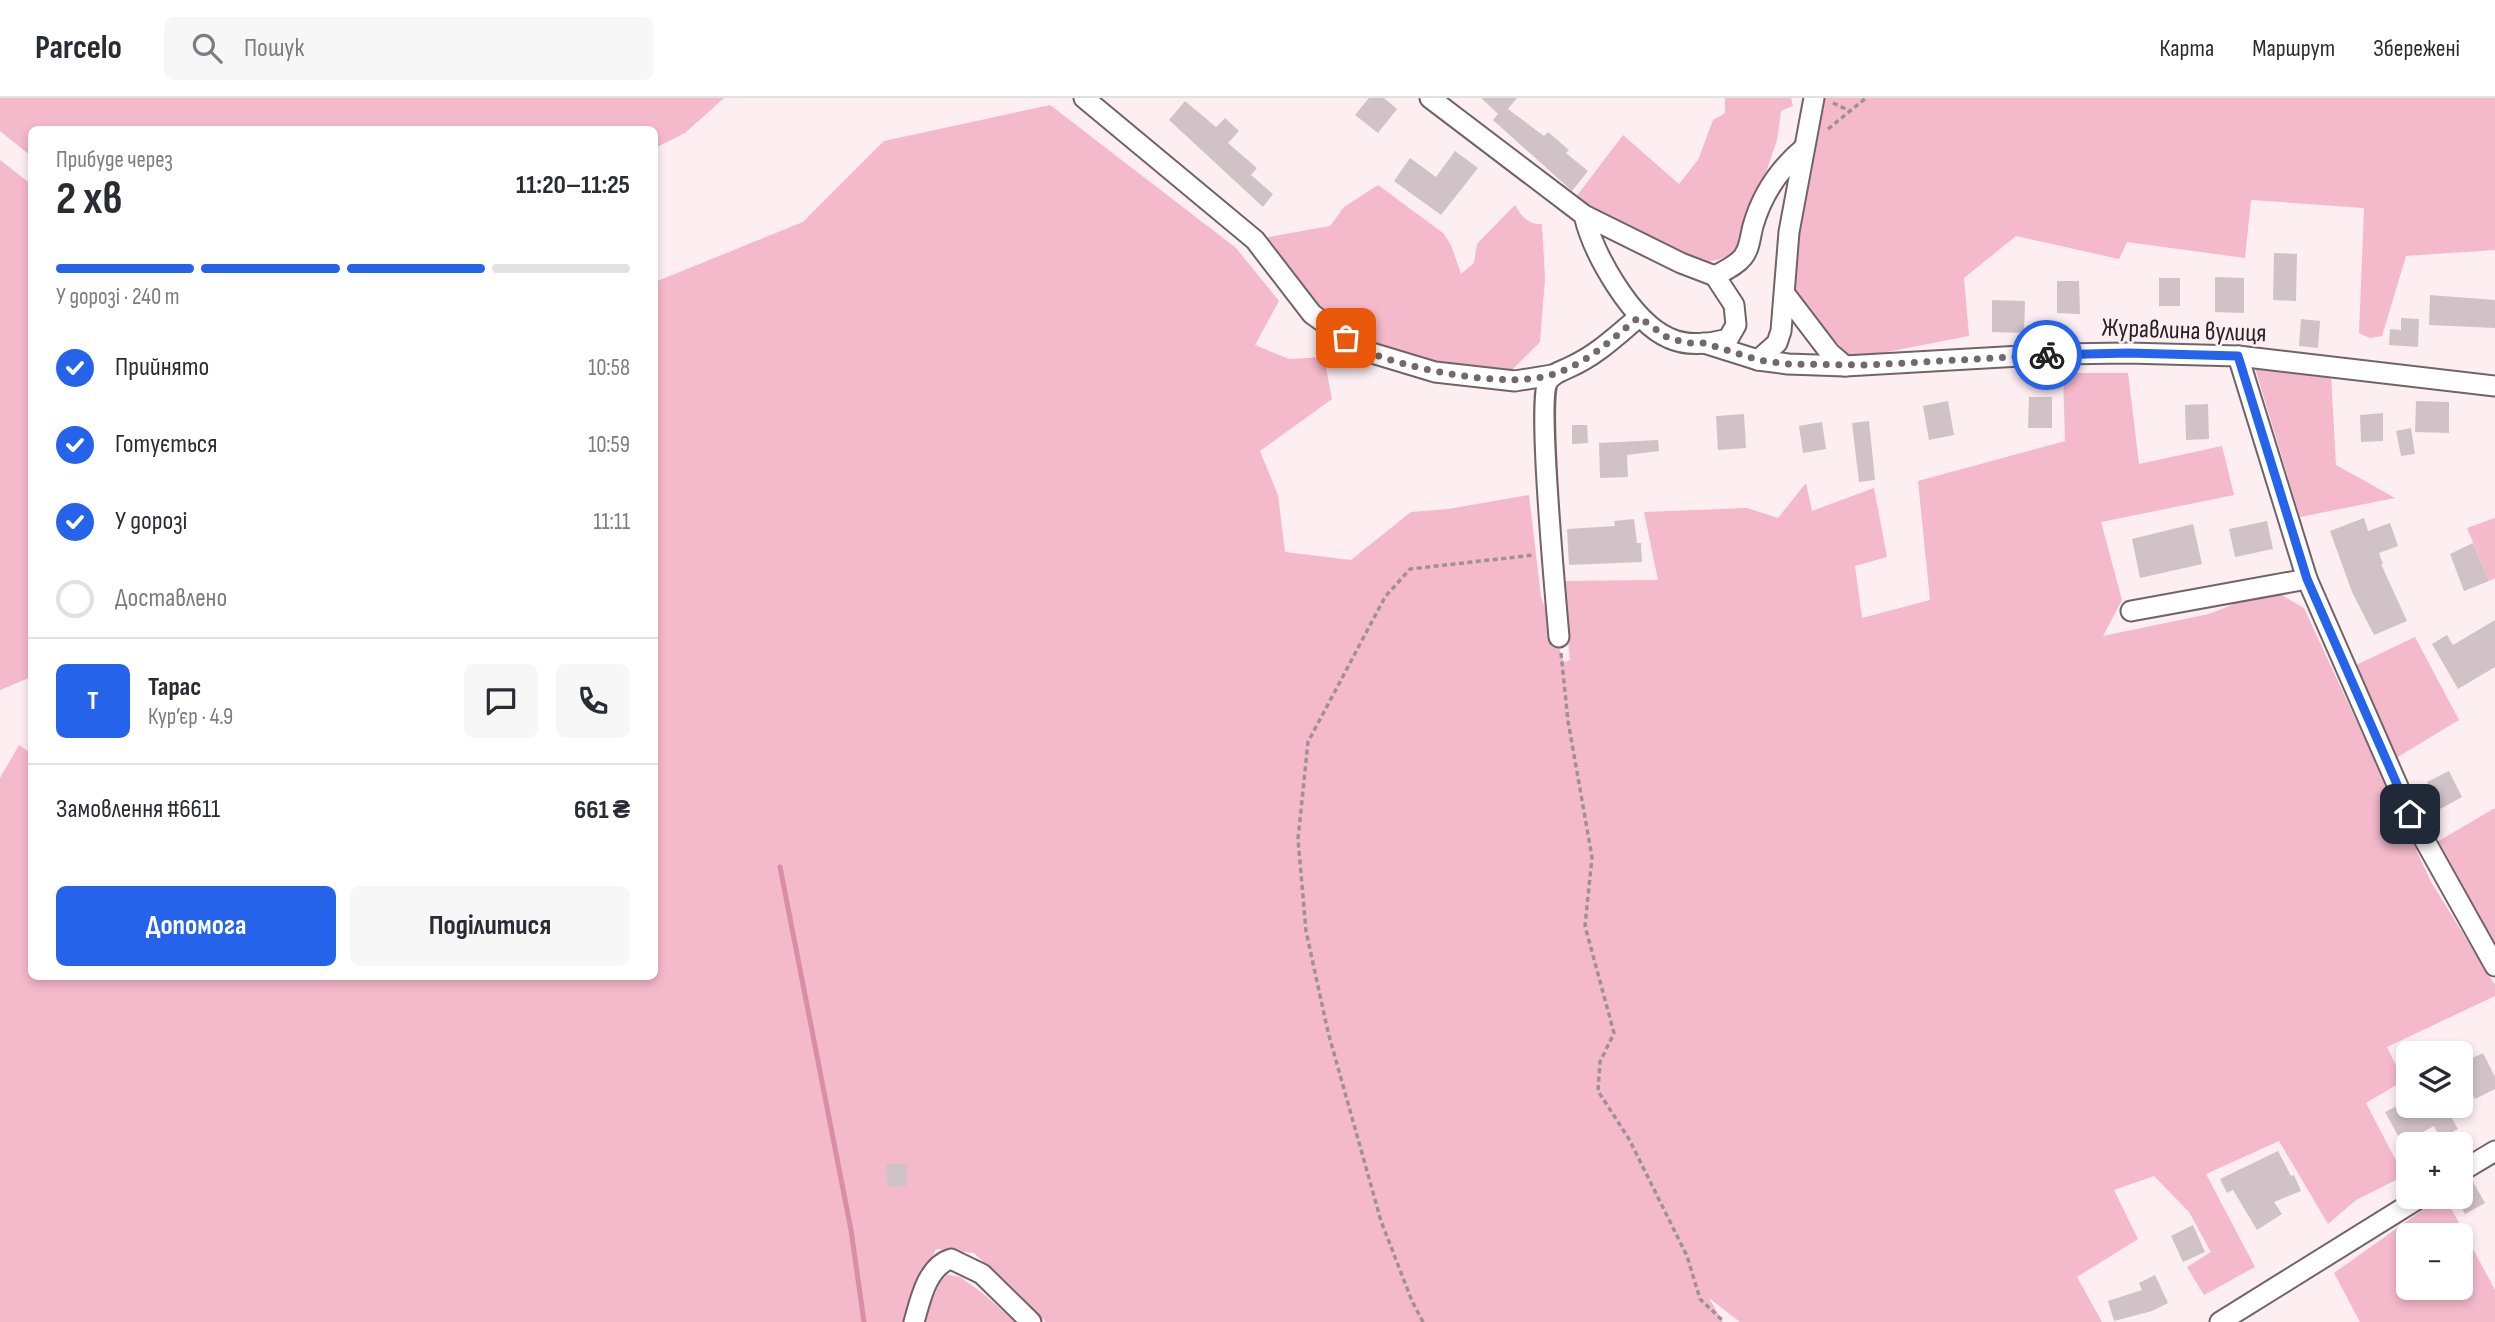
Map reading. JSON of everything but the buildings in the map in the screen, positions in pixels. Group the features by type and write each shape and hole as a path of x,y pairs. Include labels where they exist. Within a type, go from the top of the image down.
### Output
{"street":[{"path":"1084,98 1255,240 1312,314 1362,350 1435,372 1515,381 1552,375 1591,358 1639,317 1588,232 1584,215"},
{"path":"1430,98 1584,215 1681,263 1715,276 1734,305 1736,325 1728,338 1704,343"},
{"path":"1758,360 1777,343 1781,331 1788,232 1810,103"},
{"path":"1715,276 1743,258 1749,248 1765,194 1786,163 1804,148"},
{"path":"1785,294 1830,353 1845,366"},
{"name":"Журавлина вулиця","path":"1639,317 1668,338 1704,343 1758,360 1788,364 1845,366 2057,354 2238,356 2495,386"},
{"path":"2238,356 2307,579 2410,814 2495,966"},
{"path":"1552,375 1545,385 1544,404 1559,637"},
{"path":"2131,611 2307,579"},
{"path":"2473,1164 2495,1151"},
{"path":"2220,1322 2402,1209"},
{"path":"914,1322 933,1272 940,1262 951,1259 982,1274 1031,1322"}],"path":[{"path":"1823,98 1850,111"},
{"path":"1804,148 1866,98"},
{"path":"1423,1322 1381,1221 1328,1032 1306,931 1298,839 1308,741 1385,597 1410,569 1553,553"},
{"path":"1559,637 1568,721 1592,857 1585,926 1614,1033 1600,1062 1598,1091 1629,1139 1687,1256 1700,1299 1724,1322"}],"shaded area":[{"path":"0,98 724,98 685,133 658,146 658,126 28,126 28,154 0,131"},
{"path":"1725,98 1791,98 1793,106 1781,111 1777,140 1742,243 1733,252 1717,260 1699,263 1573,201 1623,135 1679,184 1698,160 1713,120 1725,113"},
{"path":"1821,98 2495,98 2495,250 2406,256 2382,336 2370,338 2359,333 2364,208 2251,200 2245,258 2127,242 2119,259 2016,236 1964,278 1969,336 1851,359 1792,290 1812,136"},
{"path":"1050,105 1236,248 1279,301 1255,345 1289,359 1324,357 1332,399 1260,451 1278,495 1285,552 1351,560 1411,512 1448,509 1529,495 1541,597 1564,662 1570,660 1562,581 1658,580 1644,512 1747,508 1778,518 1806,483 1812,511 1874,488 1887,557 1855,566 1862,618 1930,600 1918,481 2065,441 2063,373 2128,373 2139,464 2222,446 2234,495 2101,522 2122,600 2103,636 2209,614 2271,589 2304,608 2431,882 2495,985 2495,996 2387,1047 2396,1066 2396,1085 2366,1103 2396,1161 2396,1180 2356,1200 2328,1224 2279,1141 2206,1174 2255,1267 2204,1295 2187,1267 2211,1252 2189,1212 2154,1176 2114,1190 2138,1239 2077,1277 2102,1322 1740,1322 1709,1298 1723,1322 1046,1322 974,1253 936,1249 906,1311 929,1307 944,1274 960,1277 1015,1322 0,1322 0,778 19,745 28,751 28,980 658,980 658,281 803,222 884,141"},
{"path":"0,160 28,182 28,678 0,690"},
{"path":"1378,185 1443,233 1451,245 1461,274 1474,263 1477,244 1515,205 1526,219 1542,224 1545,279 1540,342 1505,377 1435,368 1363,347 1315,312 1258,239 1330,226 1344,207"},
{"path":"2255,368 2331,375 2336,465 2395,498 2300,517"},
{"path":"2495,518 2495,578 2489,581 2467,528"},
{"path":"2415,637 2459,720 2396,758 2352,667"},
{"path":"2495,808 2495,944 2449,869 2437,842"},
{"path":"2424,1209 2451,1209 2459,1223 2404,1223"},
{"path":"2396,1229 2396,1300 2473,1300 2473,1249 2495,1290 2495,1322 2360,1322 2334,1273"}],"waterway":[{"path":"780,867 851,1230 864,1322"}],"way so far":[{"path":"1346,338 1362,350 1435,372 1515,381 1552,375 1591,358 1639,317 1668,338 1704,343 1758,360 1788,364 1845,366 2047,355"}],"route":[{"path":"2047,355 2128,353 2238,356 2307,579 2410,814"}]}
